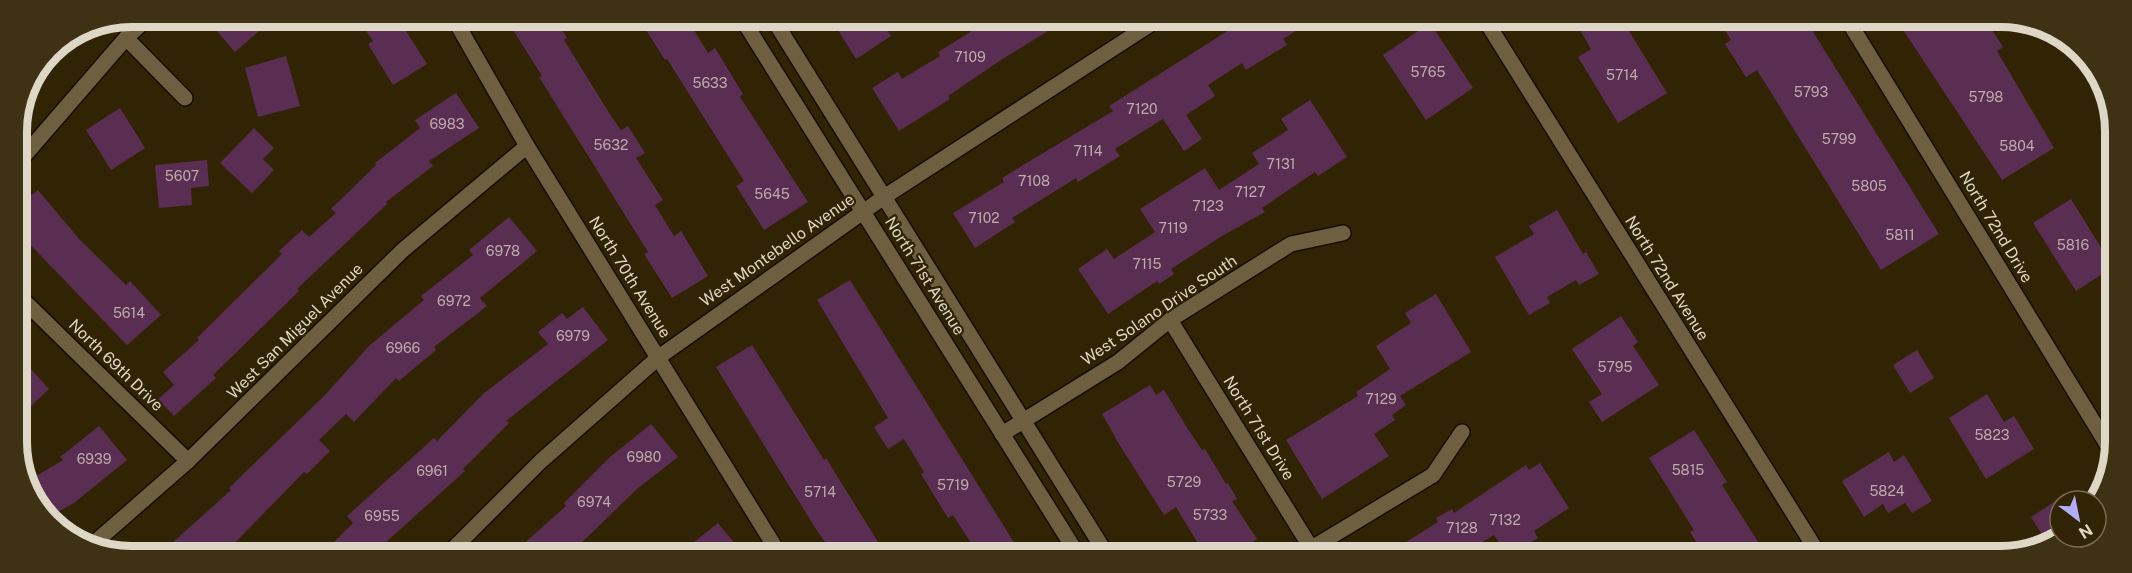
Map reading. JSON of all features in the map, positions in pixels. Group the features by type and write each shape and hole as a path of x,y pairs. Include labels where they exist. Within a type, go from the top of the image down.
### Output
{"street":[{"path":"27,152 138,27"},
{"name":"North 70th Avenue","path":"459,27 527,146 660,357 775,546"},
{"name":"North 71st Avenue","path":"747,27 1072,546"},
{"name":"North 71st Avenue","path":"778,27 1101,546"},
{"name":"West Montebello Avenue","path":"456,546 541,461 660,357 863,211 1146,27"},
{"name":"North 72nd Avenue","path":"1490,27 1814,546"},
{"name":"North 72nd Drive","path":"1852,27 2105,441"},
{"path":"126,38 185,98"},
{"name":"West San Miguel Avenue","path":"98,540 188,461 403,250 527,146"},
{"name":"West Solano Drive South","path":"1002,434 1118,362 1170,320 1291,244 1343,233"},
{"name":"North 69th Drive","path":"27,304 188,461"},
{"name":"North 71st Drive","path":"1170,320 1310,546"},
{"path":"1323,546 1433,475 1462,432"}],"building":[{"path":"214,27 264,27 235,52"},
{"path":"364,27 403,27 427,64 393,85 368,44 373,41"},
{"path":"511,27 560,27 567,38 564,40 611,116 621,130 628,126 645,153 636,158 663,200 655,205 674,236 681,231 708,276 672,298 644,254 648,252 539,77 542,76"},
{"path":"644,27 692,27 708,53 715,48 743,94 740,97 808,202 764,230 736,186 744,181 667,59 665,60"},
{"path":"836,27 885,27 891,36 856,59"},
{"path":"978,27 1054,27 1001,60 948,96 950,99 899,131 872,88 898,72 902,79 940,56 938,52"},
{"path":"1234,27 1302,27 1283,39 1287,45 1246,70 1242,63 1208,85 1215,96 1186,115 1202,139 1184,151 1163,119 1115,149 1120,156 1078,182 1076,178 1012,218 1015,222 975,248 953,213 1004,182 1002,178 1113,111 1109,106"},
{"path":"1424,27 1433,27 1473,88 1426,120 1383,55"},
{"path":"1578,27 1620,27 1621,29 1627,27 1667,93 1618,123 1578,57 1591,49"},
{"path":"1723,27 1810,27 1939,234 1881,270 1757,70 1746,77 1725,44 1731,40"},
{"path":"1901,27 1990,27 2003,47 1997,51 2054,148 2002,180"},
{"path":"286,56 300,106 258,117 245,68"},
{"path":"456,93 479,128 429,161 433,166 386,202 387,204 297,289 299,291 213,375 216,378 174,416 158,399 174,385 163,372 199,340 197,338 282,254 279,251 302,230 309,237 336,213 331,209 376,165 375,163 420,128 415,120"},
{"path":"1310,100 1347,157 1318,176 1315,172 1262,208 1265,212 1171,269 1174,274 1159,284 1157,281 1108,314 1078,269 1107,249 1114,259 1155,232 1140,209 1205,168 1219,190 1259,164 1252,153 1288,130 1281,119"},
{"path":"120,108 145,148 111,170 86,130"},
{"path":"254,128 274,148 263,159 274,170 252,193 220,163"},
{"path":"207,160 209,186 191,188 192,205 159,208 155,165"},
{"path":"38,190 79,239 126,285 130,281 161,315 127,345 27,241 27,199"},
{"path":"2071,199 2105,254 2105,272 2076,291 2033,223"},
{"path":"1557,210 1583,254 1586,252 1599,274 1579,285 1576,280 1547,297 1550,303 1529,315 1495,257 1534,234 1529,226"},
{"path":"509,217 537,251 480,298 487,306 434,347 436,350 399,381 396,378 354,422 346,414 319,440 330,451 307,474 304,472 232,546 169,546 231,490 229,488 325,395 369,346 424,300 421,296 473,255 469,250"},
{"path":"850,280 1015,544 1012,546 973,546 953,515 948,518 921,474 924,472 904,439 888,449 874,427 888,418 817,300"},
{"path":"1436,294 1471,352 1400,396 1406,405 1392,415 1395,420 1374,434 1389,456 1322,499 1286,440 1358,396 1356,392 1390,369 1376,346 1411,323 1405,313"},
{"path":"583,307 608,340 506,421 509,423 463,469 465,471 382,546 330,546 353,523 347,516 434,438 437,441 483,394 548,344 538,332 562,313 567,319"},
{"path":"1621,316 1638,342 1633,346 1659,385 1602,422 1589,402 1602,394 1572,349"},
{"path":"752,345 880,546 828,546 716,367"},
{"path":"1917,350 1934,378 1910,393 1893,365"},
{"path":"27,365 49,389 31,406 27,402"},
{"path":"1150,385 1156,395 1164,390 1202,450 1205,449 1226,484 1228,483 1237,499 1232,501 1257,539 1247,546 1200,546 1176,507 1164,515 1102,414"},
{"path":"1987,394 2004,422 2014,416 2034,449 1986,479 1949,418"},
{"path":"651,424 678,457 637,489 580,546 521,546 566,506 564,503 610,457"},
{"path":"99,426 127,460 74,503 55,514 41,494 34,478 63,460 60,457"},
{"path":"1694,430 1727,482 1722,485 1761,546 1699,546 1690,532 1694,530 1649,458"},
{"path":"1889,452 1894,462 1904,455 1932,501 1912,513 1905,503 1888,513 1883,504 1864,517 1842,481"},
{"path":"1540,463 1569,508 1534,531 1538,538 1525,546 1502,546 1494,535 1476,546 1400,546 1438,522 1436,518 1452,509 1454,513 1526,465 1529,470"},
{"path":"2048,506 2048,534 2043,537 2031,517"},
{"path":"718,523 737,546 689,546"}]}
